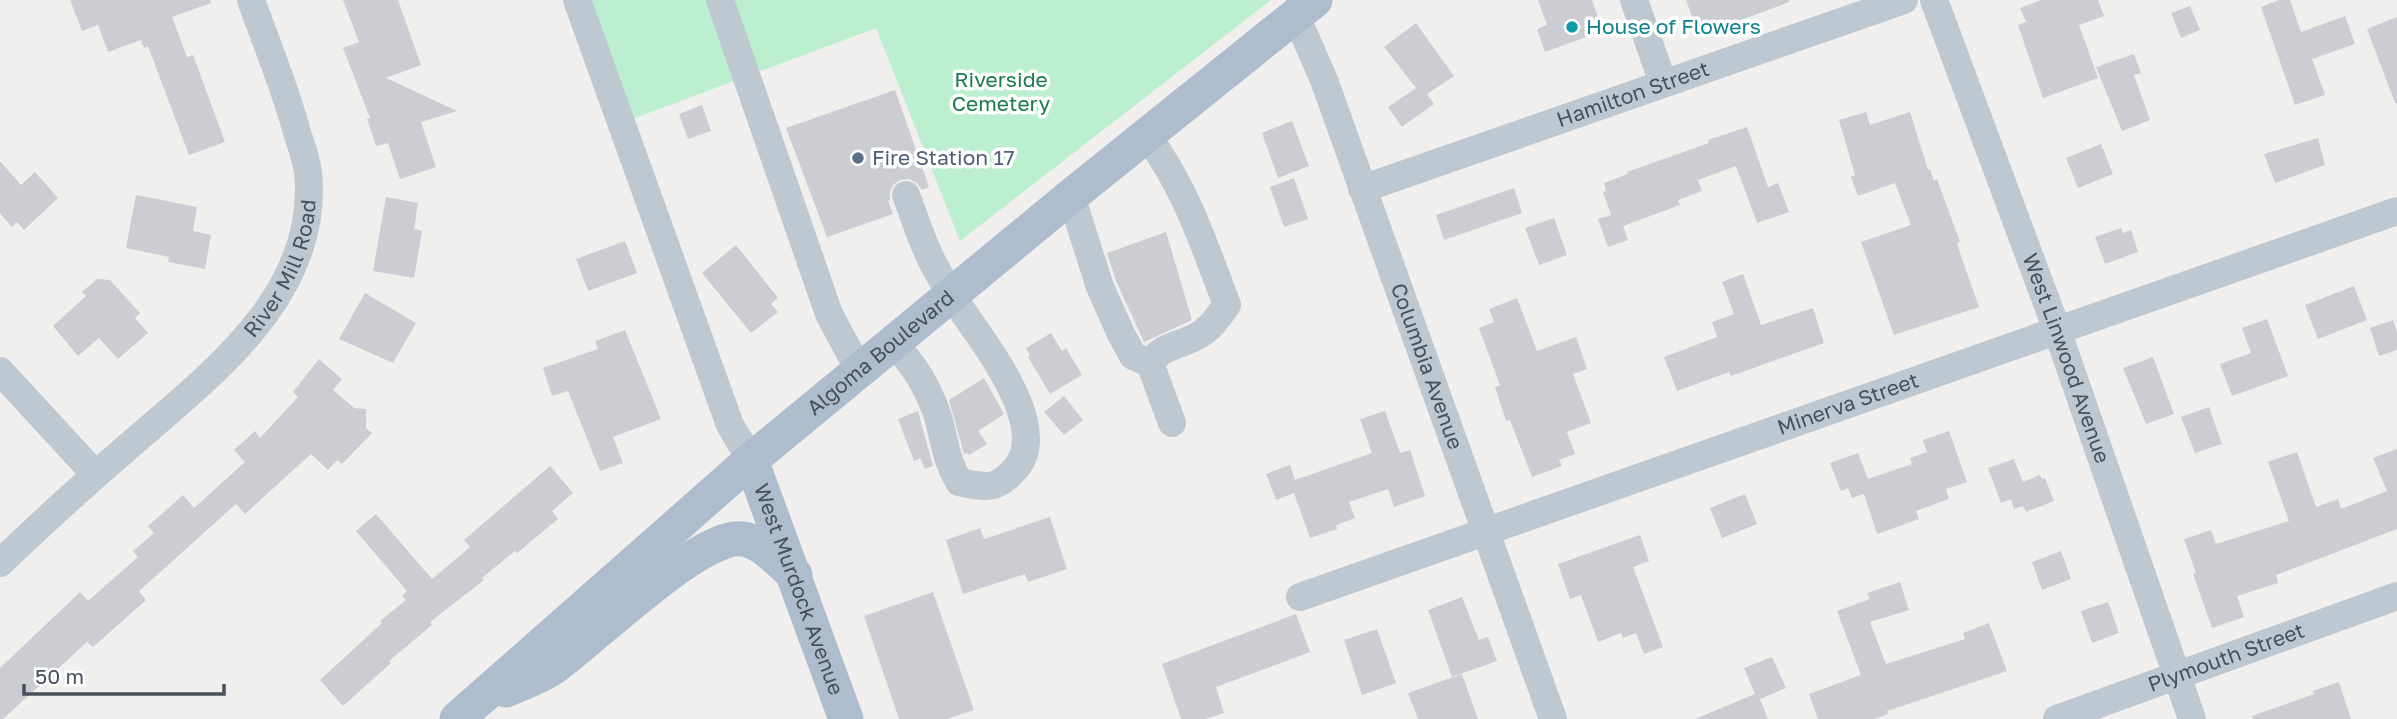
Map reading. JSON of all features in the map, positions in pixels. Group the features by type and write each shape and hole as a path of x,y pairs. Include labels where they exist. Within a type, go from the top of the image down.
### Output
{"main road":[{"name":"Algoma Boulevard","path":"464,713 751,460 1071,196 1306,8"},
{"name":"West Murdock Avenue","path":"751,460 846,719"},
{"path":"464,713 551,669 681,563 720,542 739,538 752,541 795,575"}],"street":[{"name":"River Mill Road","path":"0,563 95,474 218,367 272,304 295,259 307,208 307,170 294,119 251,0"},
{"path":"577,0 730,425 751,460"},
{"path":"720,0 829,314 860,372"},
{"path":"1634,0 1663,83"},
{"name":"Hamilton Street","path":"1362,189 1904,0"},
{"name":"West Linwood Avenue","path":"1934,0 2057,330 2192,719"},
{"name":"Columbia Avenue","path":"1306,8 1324,80 1553,719"},
{"path":"1147,136 1165,160 1200,231 1227,305 1218,318 1199,335 1159,352 1150,363"},
{"path":"894,344 915,366 937,415 949,466 960,482 984,487 1004,482 1021,462 1027,441 1019,404 995,358 951,296 928,255 906,195"},
{"path":"1071,196 1100,287 1133,356 1150,363 1171,423"},
{"name":"Minerva Street","path":"1300,597 2397,211"},
{"path":"0,372 95,474"},
{"name":"Plymouth Street","path":"2057,719 2397,596"}],"green space":[{"name":"Riverside Cemetery","path":"583,0 1271,0 960,241 876,28 627,121"}],"building":[{"path":"70,0 210,0 211,3 172,17 187,57 193,55 225,142 189,155 148,46 144,48 141,40 108,52 98,25 82,31"},
{"path":"343,0 398,0 421,65 386,78 457,111 421,122 436,167 400,179 388,143 376,146 367,119 370,118 343,48 359,42"},
{"name":"House of Flowers","path":"1538,0 1592,0 1603,31 1545,52 1537,29 1547,25"},
{"path":"1686,0 1789,0 1789,2 1699,36"},
{"path":"2041,0 2098,0 2104,16 2079,25 2098,78 2043,98 2018,25 2026,22 2020,8"},
{"path":"2279,0 2290,0 2301,32 2345,16 2355,44 2312,59 2325,95 2295,105 2261,7"},
{"path":"2190,6 2200,30 2181,38 2171,13"},
{"path":"2397,17 2397,103 2395,103 2367,29"},
{"path":"1416,23 1454,76 1427,94 1434,104 1402,127 1388,107 1416,88 1384,47"},
{"path":"2134,54 2141,73 2134,75 2150,120 2122,131 2096,67"},
{"name":"Fire Station 17","path":"895,90 929,187 922,190 917,183 909,179 900,180 893,185 888,201 893,214 827,237 786,128"},
{"path":"702,105 711,131 688,139 679,114"},
{"path":"1866,112 1870,125 1910,112 1928,170 1930,169 1934,181 1937,179 1960,242 1957,243 1979,307 1894,335 1861,242 1911,225 1895,183 1858,196 1851,177 1855,175 1839,120"},
{"path":"1292,121 1309,166 1278,178 1262,133"},
{"path":"1747,127 1768,187 1778,183 1789,212 1757,223 1736,166 1698,180 1702,191 1678,200 1680,205 1623,226 1628,240 1608,247 1598,219 1611,215 1603,192 1606,191 1604,183 1709,143 1708,140"},
{"path":"2318,138 2325,165 2275,183 2264,154"},
{"path":"2101,144 2113,174 2078,188 2066,158"},
{"path":"0,161 21,185 35,172 58,198 24,230 17,222 12,227 0,213"},
{"path":"1294,178 1308,219 1284,227 1270,187"},
{"path":"1514,188 1522,213 1444,240 1436,215"},
{"path":"136,195 197,207 193,231 211,235 205,269 168,262 169,257 126,248"},
{"path":"386,197 418,203 414,229 422,231 414,278 373,271"},
{"path":"1554,218 1567,255 1539,265 1525,228"},
{"path":"2121,228 2123,233 2131,230 2138,252 2105,264 2095,237"},
{"path":"1166,232 1192,320 1144,342 1116,281 1107,253"},
{"path":"625,241 637,273 588,291 576,259"},
{"path":"736,245 778,298 771,304 778,312 751,333 702,273"},
{"path":"1743,274 1761,325 1813,308 1824,343 1731,376 1729,372 1677,391 1664,357 1717,337 1712,322 1734,314 1722,282"},
{"path":"97,279 110,280 140,313 135,318 148,333 118,359 99,338 78,356 53,326 86,296 82,292"},
{"path":"2354,286 2367,320 2318,339 2305,305"},
{"path":"365,293 416,323 393,363 339,339"},
{"path":"1517,298 1537,351 1576,337 1587,369 1573,374 1591,423 1567,432 1575,454 1559,460 1562,466 1532,477 1510,420 1506,421 1495,387 1500,385 1479,328 1494,322 1489,309"},
{"path":"2267,319 2288,376 2232,396 2220,364 2251,353 2242,328"},
{"path":"2393,320 2397,332 2397,350 2379,356 2370,328"},
{"path":"625,330 661,419 613,437 623,463 600,471 568,391 552,396 543,368 598,349 595,341"},
{"path":"1051,333 1062,351 1066,348 1082,375 1050,394 1028,357 1030,356 1026,348"},
{"path":"2153,357 2174,414 2146,424 2123,368"},
{"path":"319,359 342,379 333,390 354,408 366,409 366,428 372,433 342,464 337,460 328,470 311,454 245,514 236,504 139,591 146,600 93,647 87,642 0,719 0,668 80,592 88,601 138,557 133,551 154,533 148,526 183,495 194,508 245,462 234,450 255,431 260,438 298,397 293,392"},
{"path":"984,378 1004,414 978,431 987,444 969,455 964,454 949,400"},
{"path":"1064,396 1083,420 1064,435 1044,412"},
{"path":"2209,407 2222,444 2195,453 2181,417"},
{"path":"918,411 933,466 925,469 920,458 914,461 898,419"},
{"path":"1385,411 1400,453 1410,450 1425,496 1394,507 1388,489 1349,502 1355,518 1336,525 1337,529 1310,538 1294,493 1276,500 1266,474 1290,465 1295,480 1372,453 1360,419"},
{"path":"1949,431 1967,482 1946,489 1949,499 1916,511 1919,519 1877,534 1864,494 1852,498 1848,488 1841,491 1830,463 1858,453 1868,479 1912,464 1910,458 1927,452 1923,440"},
{"path":"2397,449 2397,529 2276,575 2278,583 2237,596 2244,617 2212,628 2184,539 2211,530 2216,544 2289,521 2268,462 2297,452 2316,507 2338,499 2341,509 2387,491 2373,458"},
{"path":"2014,459 2023,482 2040,475 2042,479 2045,478 2054,501 2026,512 2023,506 2014,509 2011,499 2001,503 1988,468"},
{"path":"550,466 573,493 552,511 558,519 430,622 432,625 389,661 391,663 343,706 320,680 382,623 380,621 406,600 402,596 407,591 356,531 376,514 432,579 470,547 464,540"},
{"path":"1745,494 1757,524 1722,538 1710,508"},
{"path":"1050,517 1067,569 1028,582 1025,574 963,594 946,540 980,528 984,539"},
{"path":"1640,535 1649,561 1633,567 1663,647 1644,654 1636,633 1623,638 1621,633 1598,642 1581,595 1570,599 1558,564"},
{"path":"2061,551 2071,579 2042,590 2032,562"},
{"path":"1900,582 1909,610 1870,622 1886,664 1965,639 1963,633 1989,623 2007,671 1887,711 1888,714 1874,719 1818,719 1809,694 1861,675 1837,611 1870,599 1867,593"},
{"path":"933,592 974,710 947,719 899,719 864,616"},
{"path":"1462,597 1479,640 1488,637 1497,661 1452,677 1428,610"},
{"path":"2108,602 2119,633 2092,643 2081,611"},
{"path":"1296,614 1310,652 1216,687 1224,713 1206,719 1181,719 1162,664"},
{"path":"1377,629 1396,683 1362,695 1344,640"},
{"path":"1772,657 1786,688 1760,699 1768,719 1695,719 1755,694 1744,668"},
{"path":"1462,674 1478,719 1418,719 1408,693"},
{"path":"2339,682 2351,719 2253,719 2252,716"}],"place":[{"name":"House of Flowers","path":"1572,27"},
{"name":"Fire Station 17","path":"858,158"}]}
